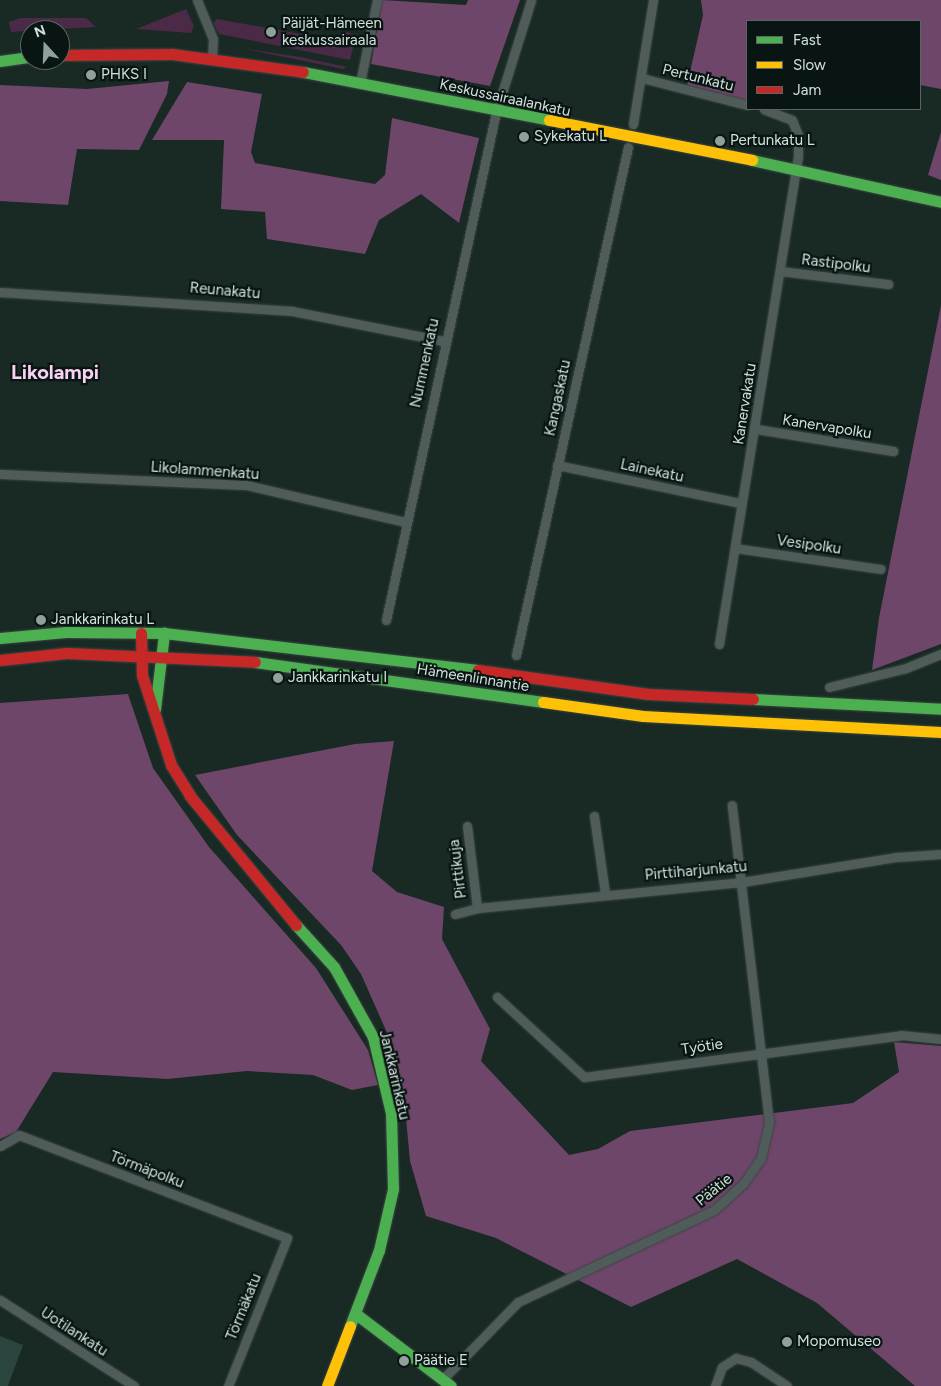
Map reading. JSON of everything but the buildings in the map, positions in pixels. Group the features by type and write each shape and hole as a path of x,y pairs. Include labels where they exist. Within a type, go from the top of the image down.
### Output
{"street":[{"path":"196,0 213,39 212,56"},
{"path":"360,83 377,0"},
{"name":"Nummenkatu","path":"386,620 404,522 496,112 531,0"},
{"path":"633,124 642,78 652,0"},
{"name":"Keskussairaalankatu","path":"70,54 108,52 212,56 794,168 941,202"},
{"path":"0,61 20,58"},
{"name":"Pertunkatu","path":"642,78 746,105"},
{"path":"767,110 792,120 798,135 794,168"},
{"name":"Kangaskatu","path":"516,655 628,147"},
{"name":"Kanervakatu","path":"719,644 741,503 756,429 794,168"},
{"name":"Rastipolku","path":"780,271 888,284"},
{"name":"Reunakatu","path":"0,292 292,311 444,341"},
{"name":"Kanervapolku","path":"756,429 893,451"},
{"name":"Lainekatu","path":"557,465 741,503"},
{"name":"Likolammenkatu","path":"0,474 246,485 404,522"},
{"name":"Vesipolku","path":"735,548 880,569"},
{"name":"Hämeenlinnantie","path":"0,638 66,632 164,633 329,650 648,694 941,709"},
{"name":"Jankkarinkatu","path":"141,633 140,656 142,675 155,709 171,765 190,796 270,897 334,967 373,1036 391,1113 394,1189 379,1250 327,1386"},
{"name":"Jankkarinkatu","path":"155,709 164,633"},
{"name":"Hämeenlinnantie","path":"0,660 67,653 254,662 643,716 941,732"},
{"path":"829,687 906,668 941,654"},
{"name":"Päätie","path":"447,1383 518,1302 584,1268 693,1222 714,1210 743,1184 761,1158 770,1133 732,805"},
{"path":"594,816 605,893"},
{"name":"Pirttikuja","path":"467,826 477,908"},
{"name":"Pirttiharjunkatu","path":"454,914 477,908 605,893 742,882 941,854"},
{"name":"Työtie","path":"498,997 584,1077 901,1035 941,1039"},
{"name":"Törmäpolku","path":"0,1146 19,1135 287,1238"},
{"name":"Törmäkatu","path":"228,1386 287,1238"},
{"name":"Uotilankatu","path":"0,1300 134,1386"},
{"path":"356,1314 447,1383"},
{"path":"715,1386 722,1367 736,1358 752,1362 787,1386"}],"shaded area":[{"path":"382,0 466,5 468,0 520,0 490,86 371,64"},
{"path":"701,0 941,0 941,89 921,85 921,20 746,20 746,101 687,85 703,15"},
{"path":"186,9 194,26 191,33 136,29"},
{"path":"20,18 86,18 96,27 70,29 70,20 20,20 20,31 11,32 9,22"},
{"path":"217,19 329,39 348,32 356,36 350,60 219,34 213,23"},
{"path":"240,48 300,57 347,67 343,69"},
{"path":"169,81 167,94 139,150 77,149 68,205 0,201 0,85 87,89"},
{"path":"187,82 262,94 251,152 255,163 375,184 385,175 392,118 479,138 459,223 421,194 379,220 365,254 267,239 265,212 221,209 224,140 152,140"},
{"path":"941,132 941,180 928,175"},
{"path":"941,305 941,644 872,670 879,618"},
{"path":"128,694 153,768 209,847 316,968 368,1050 378,1085 352,1090 313,1075 247,1071 167,1079 53,1072 16,1132 0,1139 0,703"},
{"path":"394,741 372,871 397,892 444,907 442,939 490,1029 481,1061 569,1155 598,1149 630,1131 853,1103 899,1072 894,1042 941,1046 941,1386 915,1386 817,1303 737,1259 631,1307 496,1238 426,1216 410,1161 404,1097 392,1044 361,974 341,945 237,835 195,775 355,744"}],"traffic: fast":[{"path":"0,61 20,58"},
{"path":"303,72 549,120"},
{"path":"752,160 941,202"},
{"path":"0,638 66,632 164,633 478,670"},
{"path":"155,709 164,633"},
{"path":"255,662 543,702"},
{"path":"753,699 941,709"},
{"path":"296,925 334,967 373,1037 391,1113 393,1189 379,1250 350,1326"},
{"path":"356,1314 451,1386"}],"traffic: slow":[{"path":"549,120 752,160"},
{"path":"543,702 643,716 941,732"},
{"path":"327,1386 350,1326"}],"traffic: jam":[{"path":"70,55 172,54 303,72"},
{"path":"141,633 142,675 171,765 190,796 296,925"},
{"path":"0,660 67,653 255,662"},
{"path":"478,670 648,694 753,699"}],"place":[{"name":"Päijät-Hämeen keskussairaala","path":"271,32"},
{"name":"PHKS I","path":"91,75"},
{"name":"Sykekatu L","path":"524,137"},
{"name":"Pertunkatu L","path":"720,141"},
{"name":"Jankkarinkatu L","path":"41,620"},
{"name":"Jankkarinkatu I","path":"278,678"},
{"name":"Mopomuseo","path":"787,1342"},
{"name":"Päätie E","path":"404,1361"}],"district":[{"name":"Likolampi","path":"55,372"}]}
